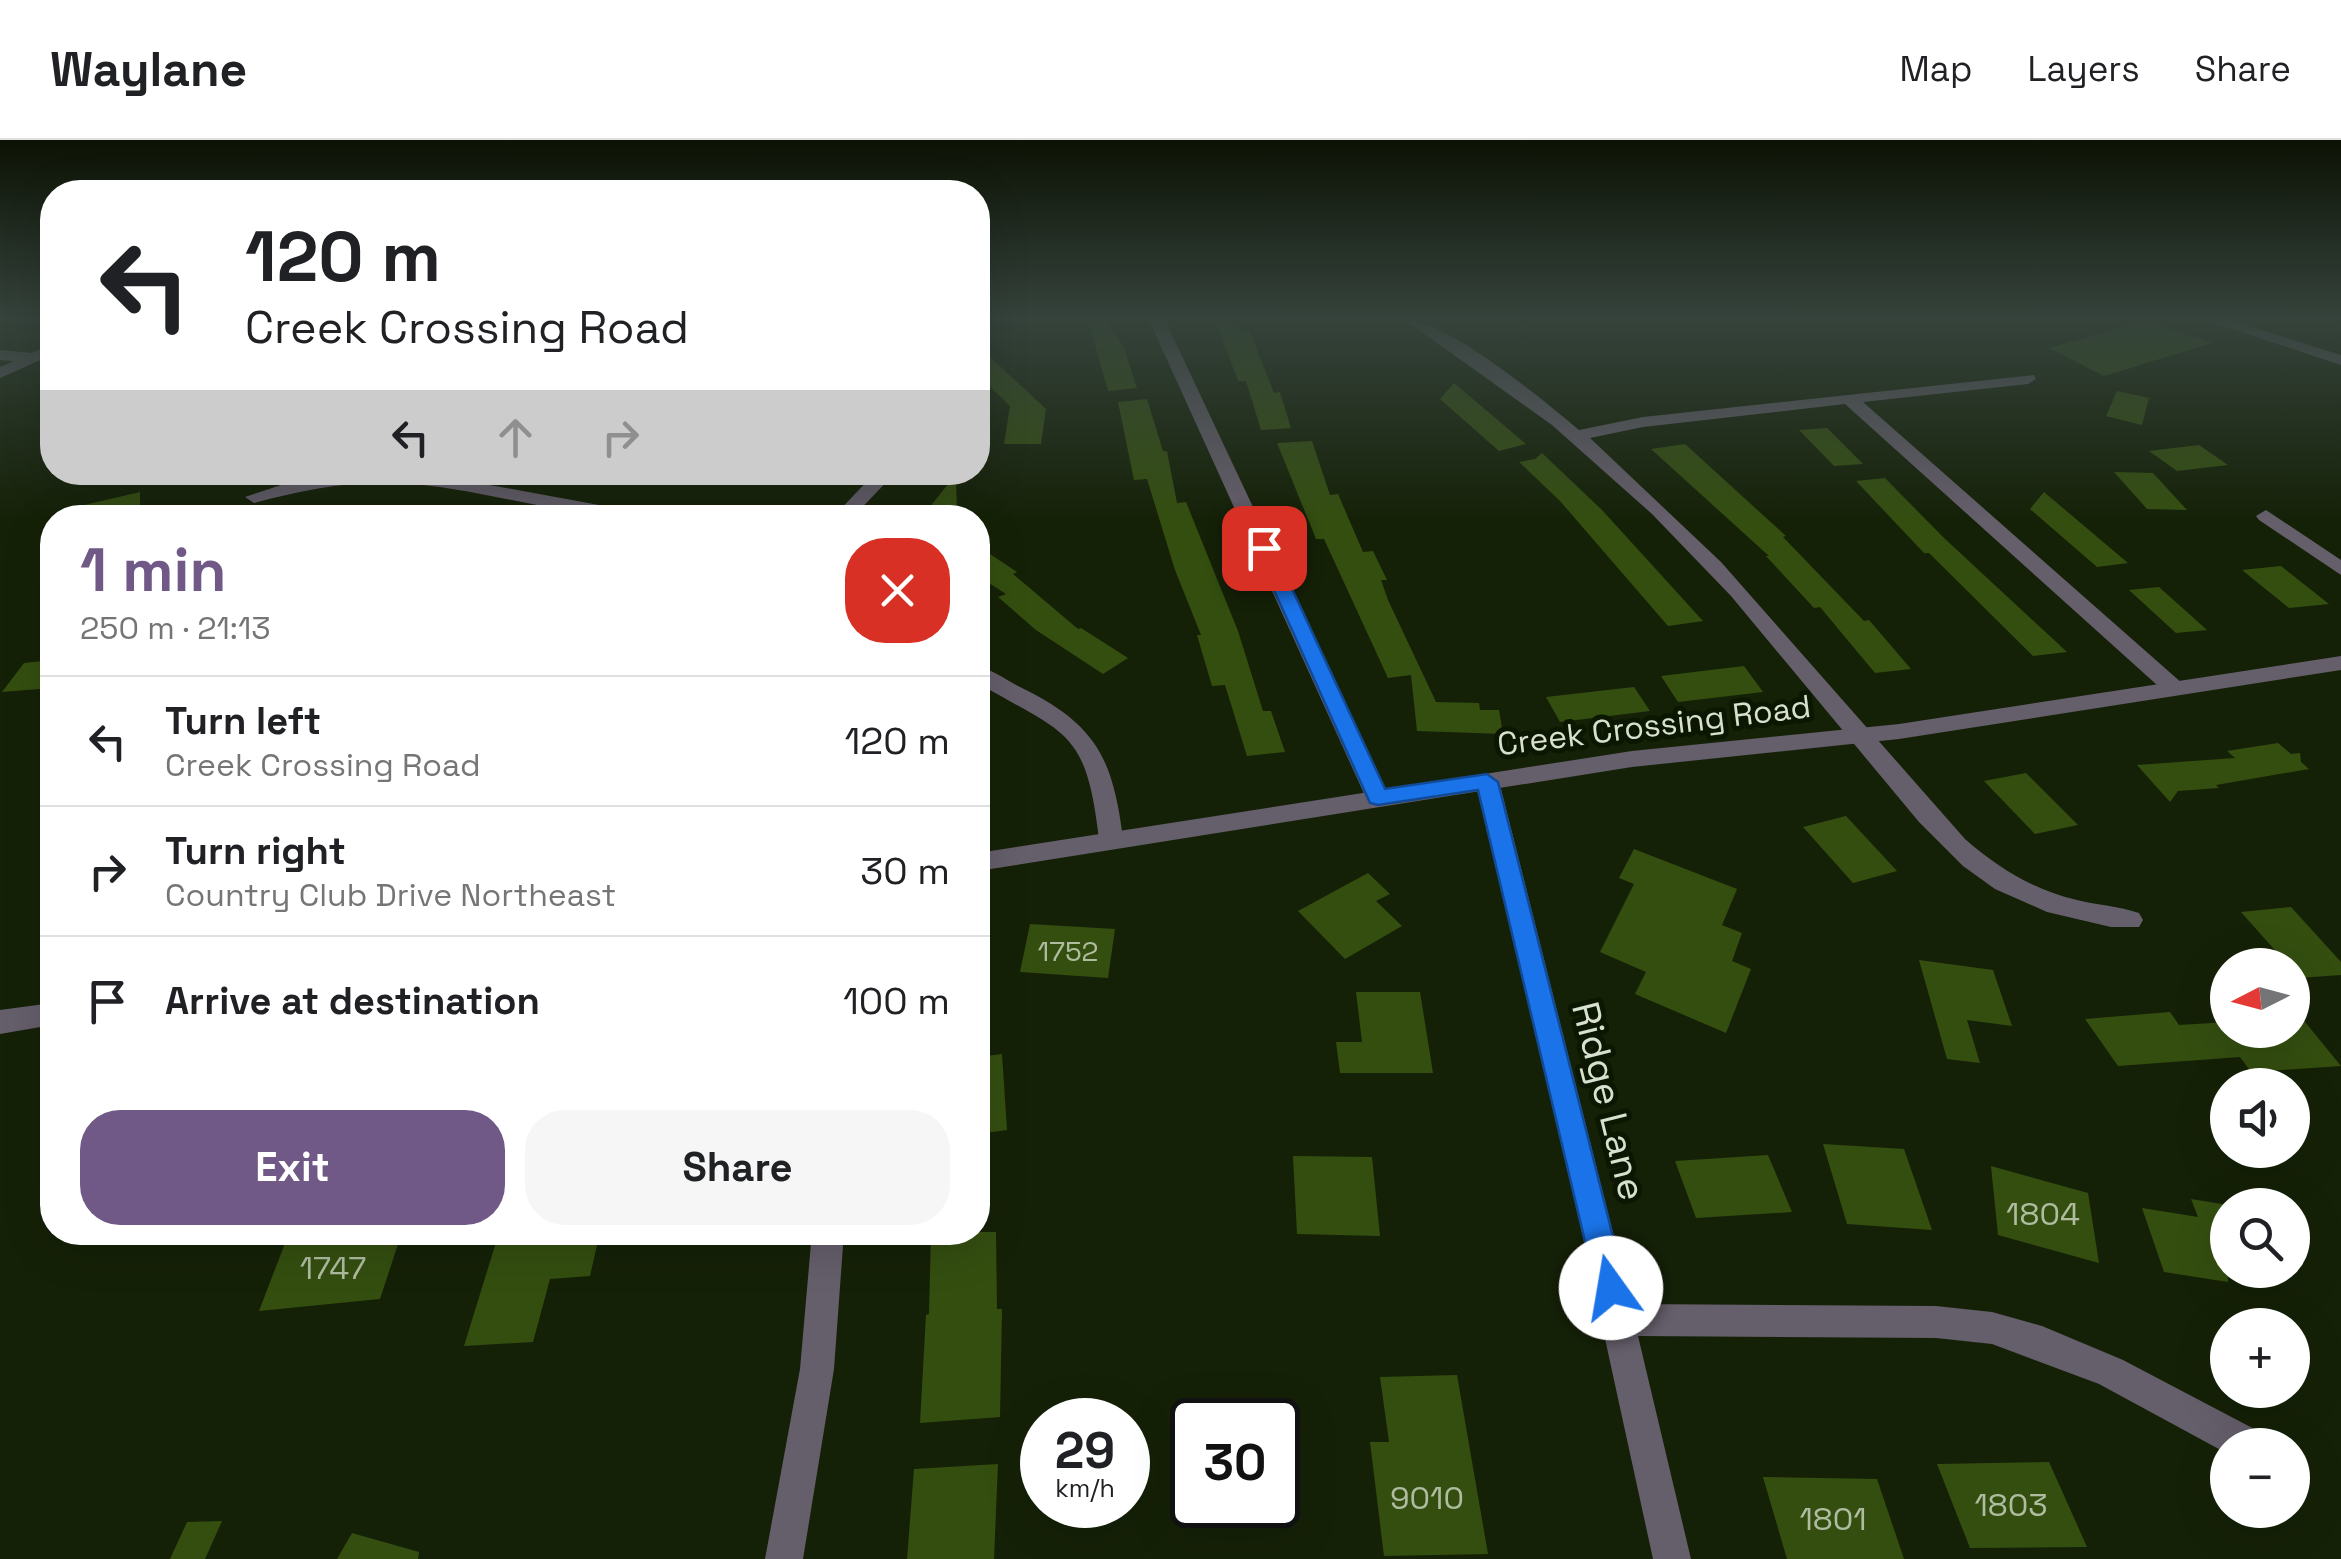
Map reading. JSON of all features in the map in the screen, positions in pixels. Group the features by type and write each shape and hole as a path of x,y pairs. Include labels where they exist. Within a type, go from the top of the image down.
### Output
{"street":[{"path":"1187,386 1378,798"},
{"path":"1511,386 1575,436 1691,542 1928,815 1986,870 2046,902 2087,914 2130,920"},
{"path":"1575,436 1644,422 1960,386"},
{"path":"1848,398 2176,689"},
{"path":"254,497 299,485"},
{"path":"475,485 549,505"},
{"path":"854,505 874,485"},
{"path":"2266,516 2341,569"},
{"name":"Creek Crossing Road","path":"990,860 1632,759 1713,754 2341,664"},
{"path":"990,680 1048,712 1078,733 1094,752 1103,774 1111,839"},
{"name":"Ridge Lane","path":"1487,782 1672,1559"},
{"path":"0,1022 40,1016"},
{"path":"784,1559 817,1369 827,1245"},
{"path":"1618,1320 1936,1322 1992,1328 2042,1343 2110,1372 2214,1428"}],"building":[{"path":"990,386 1022,386 1046,409 1041,444 1004,444 1010,406"},
{"path":"1107,386 1137,388 1108,391"},
{"path":"1248,386 1271,386 1274,393 1280,392 1291,428 1261,430"},
{"path":"1451,386 1458,386 1526,444 1499,451 1440,399"},
{"path":"2117,391 2149,398 2142,425 2106,416"},
{"path":"1147,399 1163,451 1167,451 1177,503 1186,502 1238,631 1263,711 1271,711 1285,752 1247,756 1225,685 1212,686 1197,635 1201,635 1175,570 1147,479 1134,480 1118,402"},
{"path":"1827,428 1863,464 1834,466 1799,430"},
{"path":"1312,441 1330,495 1338,494 1363,552 1373,551 1387,580 1381,580 1388,600 1436,702 1479,703 1480,710 1499,710 1503,734 1417,731 1411,675 1388,678 1324,539 1316,539 1277,443"},
{"path":"1685,444 1786,536 1783,537 1864,621 1869,620 1911,669 1875,673 1820,607 1814,608 1769,556 1651,449"},
{"path":"2199,445 2228,465 2177,471 2149,451"},
{"path":"1542,453 1602,510 1703,621 1668,626 1560,501 1519,462 1535,459"},
{"path":"2114,472 2153,473 2187,510 2147,509"},
{"path":"1885,478 2067,652 2033,656 1929,553 1924,553 1856,481"},
{"path":"947,485 956,485 957,505 931,505"},
{"path":"140,492 140,505 84,505"},
{"path":"2044,492 2128,563 2097,567 2030,509"},
{"path":"990,554 1017,572 1013,574 1078,629 1128,658 1103,674 1036,630 998,597 1006,594 990,584"},
{"path":"2281,566 2329,604 2289,608 2242,570"},
{"path":"2159,587 2207,630 2176,633 2129,590"},
{"path":"40,661 40,689 2,692 24,663"},
{"path":"1744,666 1763,692 1678,702 1661,676"},
{"path":"1634,687 1650,711 1560,722 1546,697"},
{"path":"2278,743 2291,754 2300,753 2301,762 2309,769 2216,785 2219,788 2178,791 2170,802 2137,765 2235,758 2227,751"},
{"path":"2026,773 2078,825 2035,834 1984,781"},
{"path":"1846,816 1897,871 1853,883 1803,827"},
{"path":"1634,849 1737,889 1722,925 1742,933 1732,961 1751,969 1726,1033 1635,994 1646,972 1600,952 1634,884 1619,878"},
{"path":"1368,873 1390,894 1376,901 1402,926 1345,959 1298,911"},
{"path":"2291,907 2341,962 2341,975 2310,977 2310,948 2273,948 2241,912"},
{"path":"1030,924 1115,929 1108,978 1020,972"},
{"path":"1919,960 1993,970 2012,1026 1967,1020 1980,1063 1947,1059"},
{"path":"1356,992 1420,992 1433,1073 1340,1073 1336,1042 1362,1042"},
{"path":"2170,1012 2179,1025 2210,1023 2210,1048 2310,1048 2310,1028 2341,1066 2248,1068 2240,1057 2118,1066 2085,1019"},
{"path":"1002,1054 1007,1130 990,1132 990,1056"},
{"path":"1823,1144 1904,1149 1932,1230 1847,1224"},
{"path":"1768,1155 1792,1212 1696,1218 1675,1161"},
{"path":"1293,1156 1372,1157 1380,1236 1297,1234"},
{"path":"1991,1166 2088,1193 2099,1263 1998,1235"},
{"path":"2191,1199 2210,1202 2210,1279 2164,1272 2142,1208 2198,1217"},
{"path":"990,1232 996,1232 997,1309 1002,1309 1000,1417 920,1423 931,1245 990,1245"},
{"path":"284,1245 398,1245 380,1299 259,1311"},
{"path":"495,1245 597,1245 590,1276 550,1279 533,1342 464,1346"},
{"path":"1457,1375 1488,1554 1384,1556 1370,1442 1389,1442 1380,1377"},
{"path":"2049,1462 2087,1547 1970,1548 1937,1464"},
{"path":"998,1464 994,1559 907,1559 914,1469"},
{"path":"1763,1477 1877,1479 1904,1559 1787,1559"},
{"path":"222,1521 205,1559 170,1559 187,1522"},
{"path":"352,1533 419,1552 418,1559 337,1559"}],"route":[{"path":"1264,548 1378,798 1487,782 1611,1288"}]}
